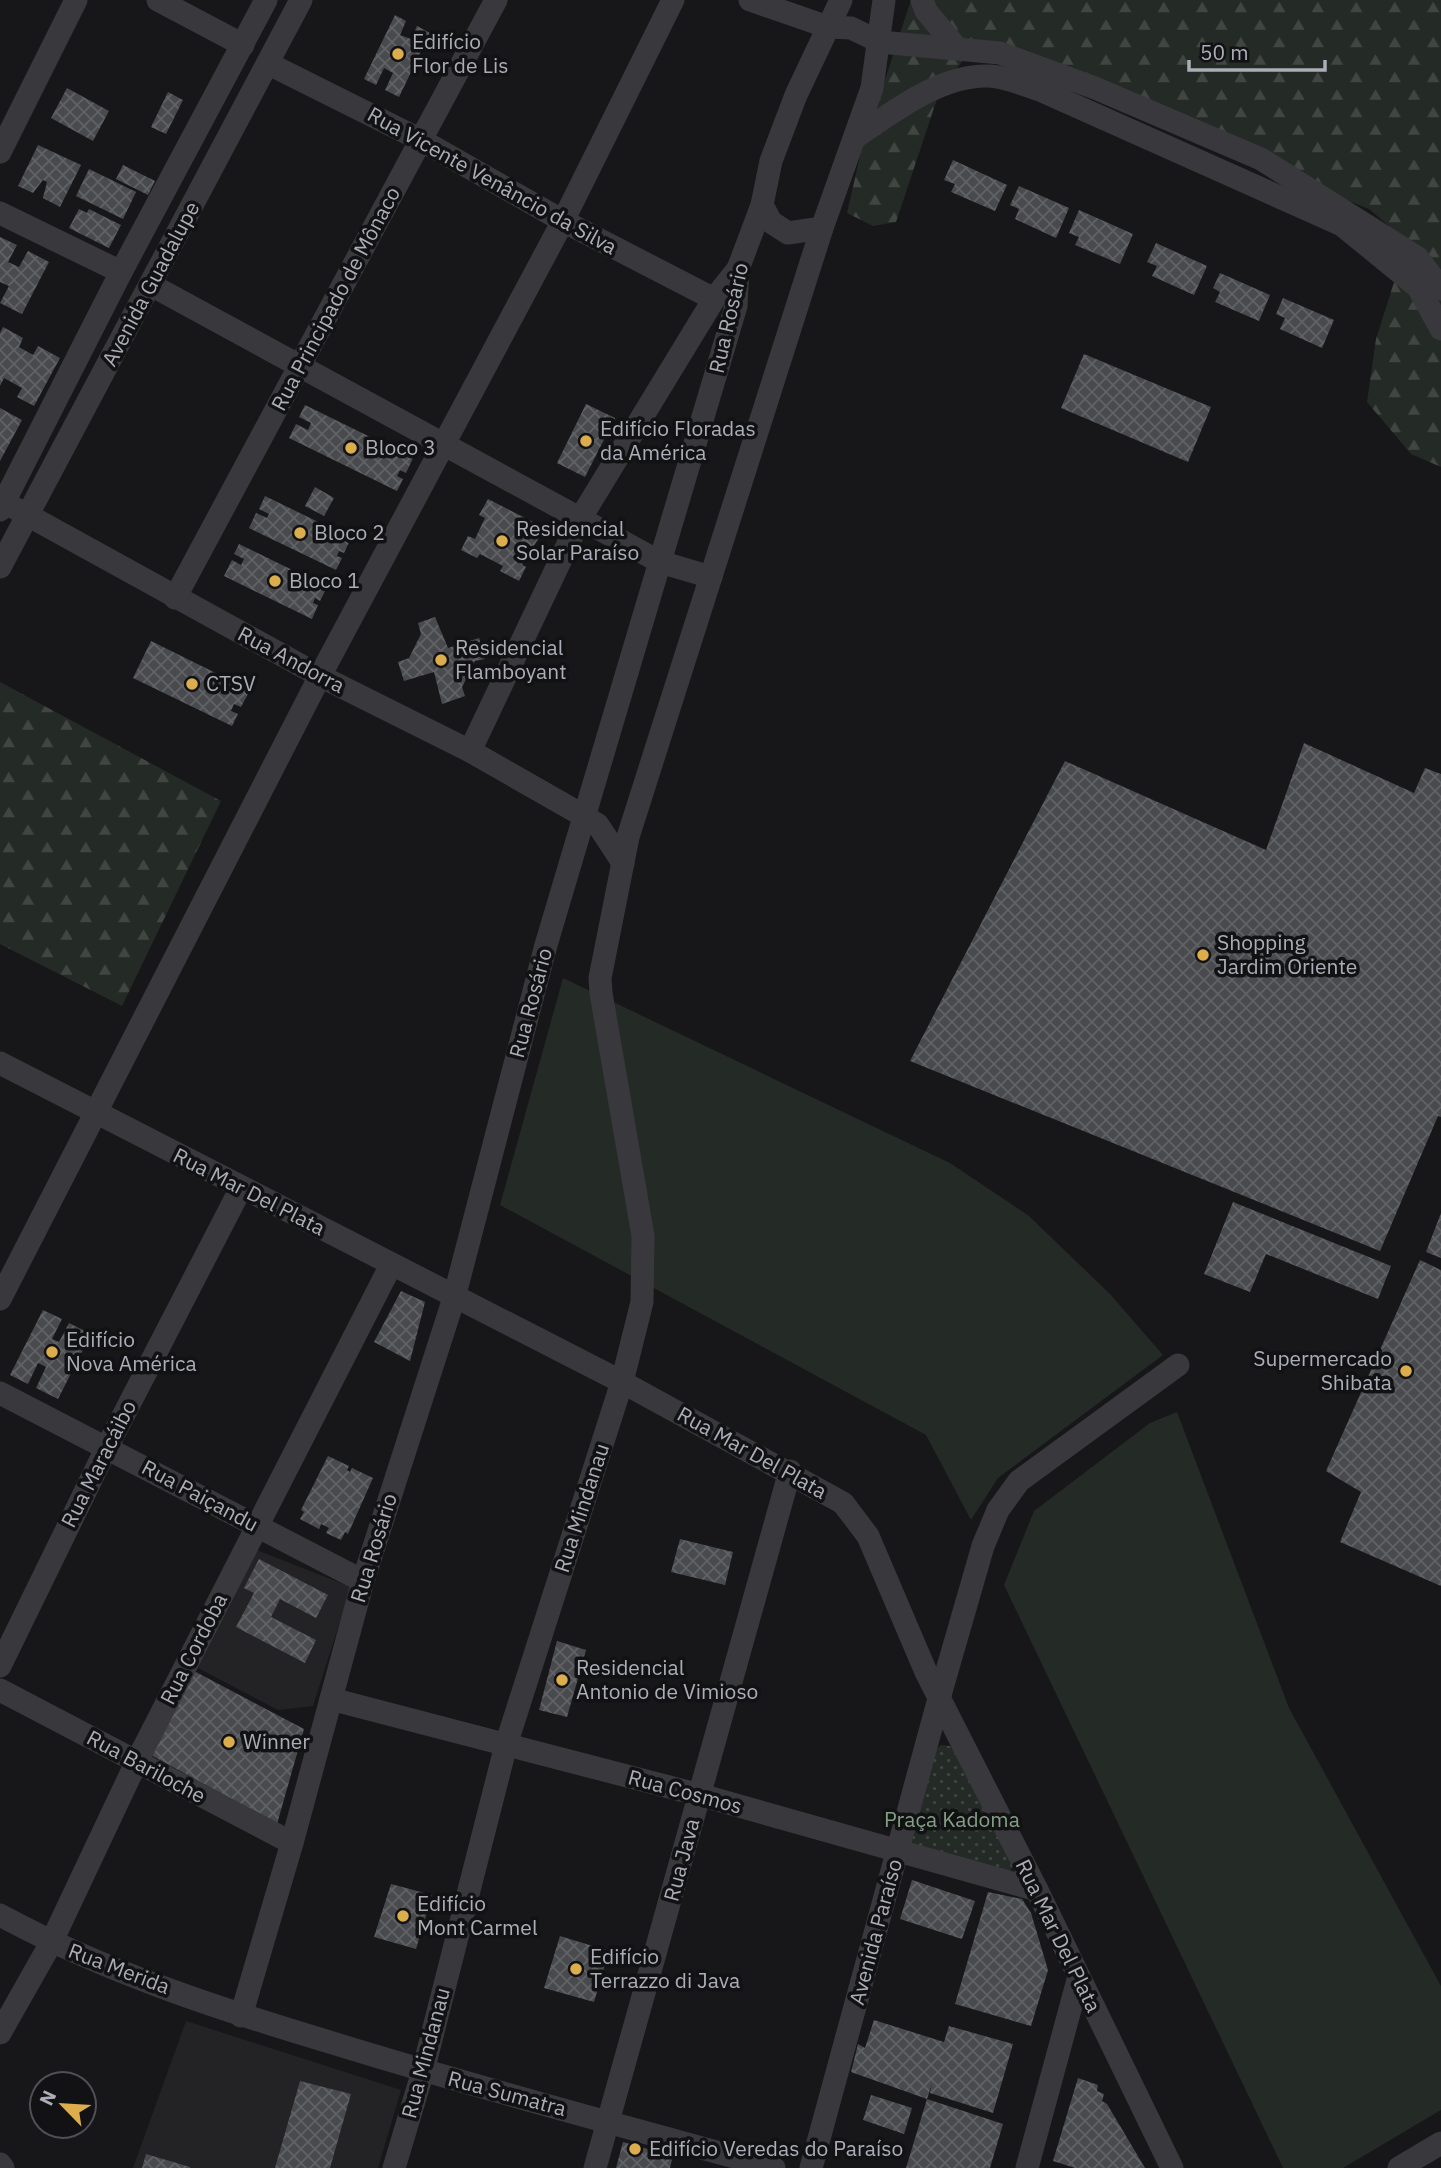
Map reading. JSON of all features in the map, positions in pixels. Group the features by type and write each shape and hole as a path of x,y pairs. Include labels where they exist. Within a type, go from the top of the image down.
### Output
{"street":[{"path":"0,152 76,0"},
{"path":"159,0 243,45"},
{"name":"Avenida Guadalupe","path":"1,504 121,271 266,0"},
{"name":"Avenida Guadalupe","path":"0,567 302,0"},
{"name":"Rua Principado de Mônaco","path":"175,597 496,0"},
{"path":"0,1298 320,676 563,221 673,0"},
{"path":"750,0 828,27 851,29 880,42 1000,53 1096,88 1261,159 1418,258 1441,289"},
{"name":"Rua Rosário","path":"241,2015 292,1843 363,1581 454,1298 546,945 736,306 738,269 762,205 771,161 796,95 841,0"},
{"path":"762,205 771,222 788,233 822,228 872,88 884,0"},
{"path":"922,0 926,10 956,47"},
{"name":"Rua Vicente Venâncio da Silva","path":"269,64 421,140 563,221 714,299"},
{"path":"857,136 918,96 956,82 988,76 1040,90 1342,225 1418,287 1441,329"},
{"path":"0,213 121,271"},
{"name":"Rua Mindanau","path":"394,2168 423,2071 506,1745 622,1382 642,1302 643,1236 600,978 628,837 822,228"},
{"path":"470,751 580,519 714,299 738,269"},
{"path":"151,285 660,562 712,577"},
{"name":"Rua Andorra","path":"1,504 27,515 320,676 470,751 584,816 603,832 623,863"},
{"name":"Rua Mar Del Plata","path":"0,1063 622,1382 790,1471 842,1503 868,1536 926,1672 940,1695 1172,2168"},
{"name":"Rua Maracáibo","path":"0,1666 107,1447 241,1188"},
{"name":"Rua Cordoba","path":"0,2033 51,1943 136,1763 391,1265"},
{"name":"Avenida Paraíso","path":"811,2168 940,1695 983,1546 998,1510 1019,1481 1178,1365"},
{"name":"Rua Paiçandu","path":"0,1393 363,1581"},
{"name":"Rua Java","path":"595,2168 790,1471"},
{"name":"Rua Bariloche","path":"0,1690 292,1843"},
{"name":"Rua Cosmos","path":"331,1699 700,1794 897,1853 1037,1891"},
{"name":"Rua Merida","path":"0,1915 51,1943 241,2015"},
{"path":"1027,2168 1078,1980"},
{"name":"Rua Sumatra","path":"241,2015 423,2071 774,2168"},
{"path":"1399,2168 1441,2143"}],"shaded area":[{"path":"254,1549 351,1587 313,1706 278,1710 196,1667"},
{"path":"186,2021 401,2090 378,2168 133,2168"}],"green space":[{"path":"911,0 1441,0 1441,467 1411,454 1367,402 1376,339 1395,279 1388,225 1369,209 992,58 965,58 940,90 896,222 873,226 847,213 860,156"},
{"path":"0,682 221,801 122,1006 0,944"},
{"path":"563,978 950,1163 1029,1216 1110,1294 1163,1355 998,1478 971,1520 926,1435 500,1205"},
{"path":"1177,1412 1289,1708 1441,1986 1441,2110 1343,2168 1283,2168 1004,1585 1034,1511 1150,1423"},
{"name":"Praça Kadoma","path":"941,1745 958,1747 1013,1866 1009,1873 908,1846 935,1750"}],"building":[{"name":"Edifício Flor de Lis","path":"395,15 406,21 400,35 411,39 417,26 430,33 399,97 385,90 393,73 384,68 376,85 364,79"},
{"path":"67,88 109,111 93,141 51,118"},
{"path":"168,92 183,100 166,134 151,127"},
{"path":"38,145 81,165 60,207 43,198 47,182 43,180 33,193 18,186"},
{"path":"953,160 1007,185 995,211 951,192 955,184 944,180"},
{"path":"123,165 155,181 148,195 116,179"},
{"path":"89,169 136,192 123,219 76,196"},
{"path":"1019,186 1069,208 1056,238 1015,219 1019,209 1010,205"},
{"path":"79,209 87,213 89,209 121,225 109,248 69,228"},
{"path":"1079,210 1133,234 1120,264 1075,245 1079,237 1069,233"},
{"path":"0,237 17,245 8,262 19,267 28,251 49,262 22,314 0,303 9,286 0,282"},
{"path":"1156,243 1207,266 1194,295 1152,276 1157,266 1147,262"},
{"path":"1220,273 1270,295 1259,321 1215,302 1220,292 1213,288"},
{"path":"1283,298 1334,320 1322,348 1280,329 1285,318 1276,314"},
{"path":"3,327 23,338 19,347 33,355 38,346 60,358 34,406 17,397 22,388 4,378 0,386 0,333"},
{"path":"1084,354 1211,407 1188,462 1061,408"},
{"name":"Edifício Floradas da América","path":"586,404 615,418 585,477 557,463"},
{"name":"Bloco 3","path":"305,405 413,458 406,473 400,470 397,476 403,479 397,491 289,438 296,424 308,430 311,423 299,417"},
{"path":"0,408 22,420 0,461"},
{"path":"315,487 334,498 324,516 305,506"},
{"name":"Bloco 2","path":"265,496 351,538 344,553 339,551 337,556 342,558 336,570 249,528 256,513 267,518 269,514 259,509"},
{"name":"Residencial Solar Paraíso","path":"488,499 545,528 522,565 526,567 519,581 500,571 503,566 480,554 477,558 461,550 468,536 475,539 485,518 479,515"},
{"name":"Bloco 1","path":"239,544 327,587 320,601 315,598 313,603 318,605 312,619 224,576 232,560 241,565 244,559 234,554"},
{"name":"Residencial Flamboyant","path":"435,617 448,648 479,638 485,659 475,661 462,687 465,696 442,704 434,672 404,681 398,662 409,658 421,634 418,623"},
{"name":"CTSV","path":"151,641 250,690 241,707 234,704 231,711 238,714 232,726 133,678"},
{"name":"Shopping Jardim Oriente","path":"1304,743 1414,793 1425,768 1441,774 1441,1117 1438,1116 1380,1251 910,1061 1065,761 1266,850"},
{"path":"1233,1202 1391,1266 1378,1299 1266,1254 1250,1292 1204,1274"},
{"path":"1441,1213 1441,1258 1426,1252"},
{"name":"Supermercado Shibata","path":"1420,1260 1441,1270 1441,1586 1340,1542 1361,1492 1326,1471"},
{"path":"401,1291 425,1302 410,1361 374,1342"},
{"name":"Edifício Nova América","path":"43,1310 62,1319 52,1339 59,1342 69,1323 91,1334 58,1399 36,1388 46,1367 38,1363 28,1384 10,1375"},
{"path":"328,1456 349,1466 347,1470 350,1472 352,1468 373,1478 348,1534 345,1532 341,1540 326,1533 329,1528 321,1524 319,1529 300,1519 304,1512 301,1510"},
{"path":"680,1539 733,1552 725,1585 671,1572"},
{"path":"259,1559 328,1595 316,1618 280,1599 271,1617 316,1640 305,1663 236,1627 254,1593 244,1588"},
{"name":"Residencial Antonio de Vimioso","path":"557,1641 586,1650 567,1717 539,1710"},
{"name":"Winner","path":"194,1671 304,1729 277,1824 151,1755"},
{"path":"912,1880 975,1901 962,1939 900,1919"},
{"name":"Edifício Mont Carmel","path":"391,1884 432,1895 416,1949 374,1937"},
{"path":"988,1892 1022,1899 1031,1913 1048,1970 1031,2026 955,2004"},
{"name":"Edifício Terrazzo di Java","path":"560,1936 609,1951 594,2002 544,1988"},
{"path":"874,2020 944,2042 949,2026 1013,2044 993,2113 930,2093 932,2084 927,2099 851,2072 858,2044 865,2048"},
{"path":"1078,2078 1098,2085 1097,2091 1104,2094 1102,2101 1107,2104 1145,2168 1075,2168 1053,2161"},
{"path":"300,2081 351,2094 330,2168 275,2168"},
{"path":"871,2095 912,2108 904,2134 863,2120"},
{"path":"927,2099 1003,2124 990,2168 906,2168"},
{"name":"Edifício Veredas do Paraíso","path":"623,2142 673,2156 670,2168 616,2168"},
{"path":"146,2154 190,2167 190,2168 142,2168"}],"place":[{"name":"Edifício Flor de Lis","path":"398,54"},
{"name":"Edifício Floradas da América","path":"586,441"},
{"name":"Bloco 3","path":"351,448"},
{"name":"Bloco 2","path":"300,533"},
{"name":"Residencial Solar Paraíso","path":"502,541"},
{"name":"Bloco 1","path":"275,581"},
{"name":"Residencial Flamboyant","path":"441,660"},
{"name":"CTSV","path":"192,684"},
{"name":"Shopping Jardim Oriente","path":"1203,955"},
{"name":"Edifício Nova América","path":"52,1352"},
{"name":"Supermercado Shibata","path":"1406,1371"},
{"name":"Residencial Antonio de Vimioso","path":"562,1680"},
{"name":"Winner","path":"229,1742"},
{"name":"Edifício Mont Carmel","path":"403,1916"},
{"name":"Edifício Terrazzo di Java","path":"576,1969"},
{"name":"Edifício Veredas do Paraíso","path":"635,2149"}]}
